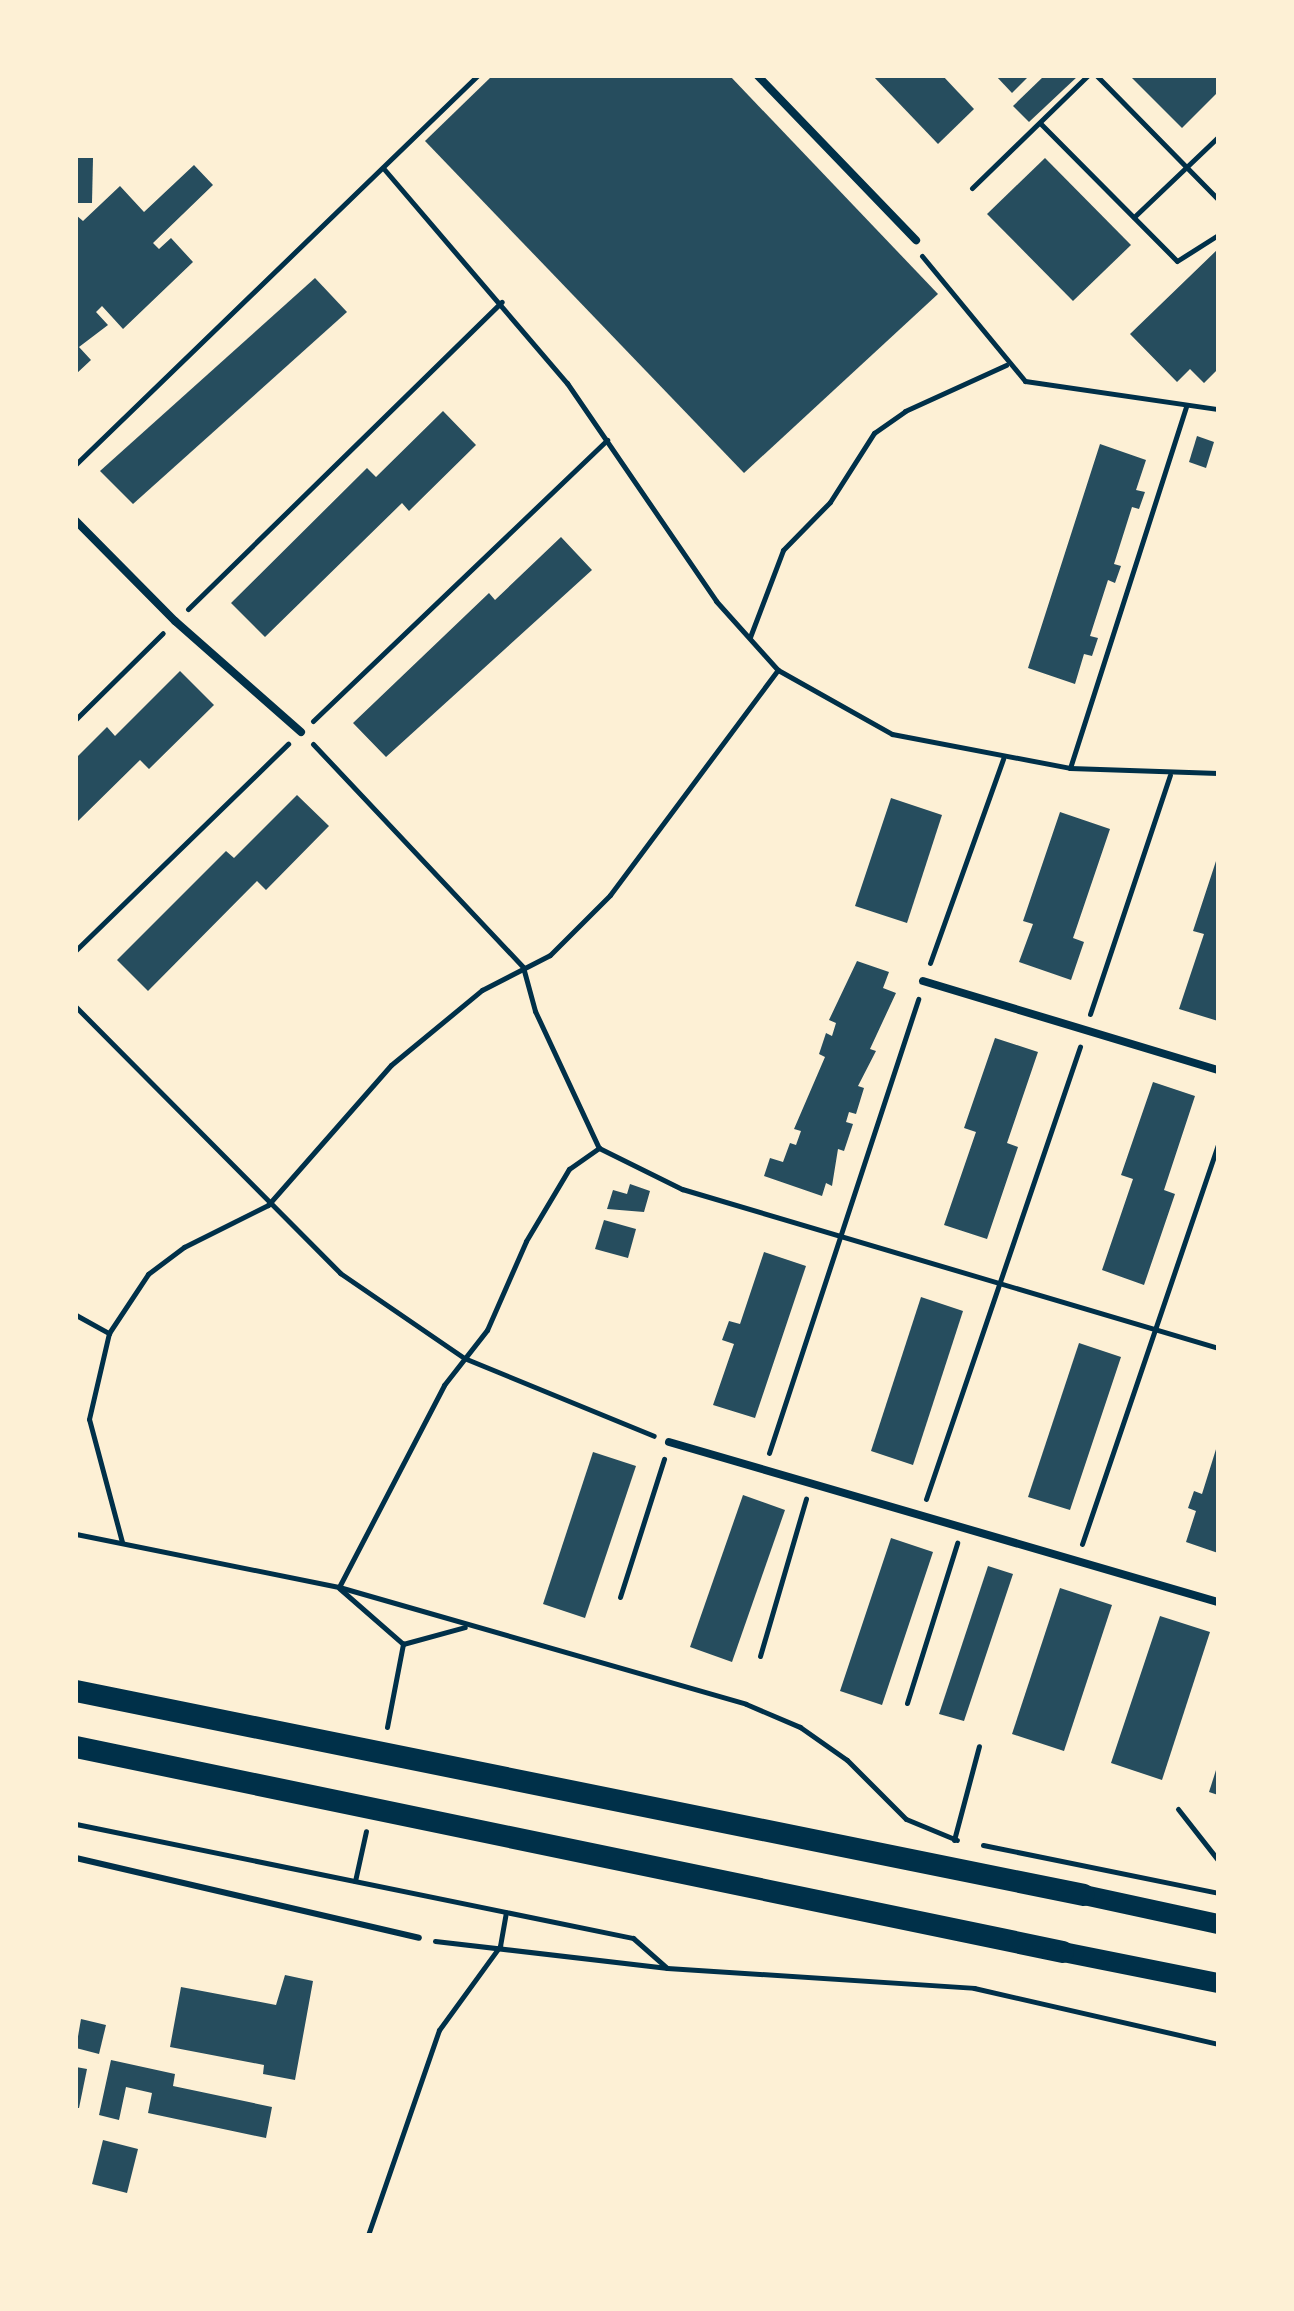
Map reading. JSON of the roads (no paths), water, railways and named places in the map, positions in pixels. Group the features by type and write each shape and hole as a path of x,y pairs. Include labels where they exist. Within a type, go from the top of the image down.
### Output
{"highway":[{"path":"76,1691 1084,1895"},
{"path":"76,1747 1063,1952"}],"main road":[{"path":"1084,1895 1218,1924"},
{"path":"1063,1952 1218,1983"}],"street":[{"path":"758,76 916,240"},
{"path":"76,521 175,621 301,732"},
{"path":"923,981 1218,1070"},
{"path":"669,1442 1218,1602"}],"lane":[{"path":"76,1858 419,1938"}]}
